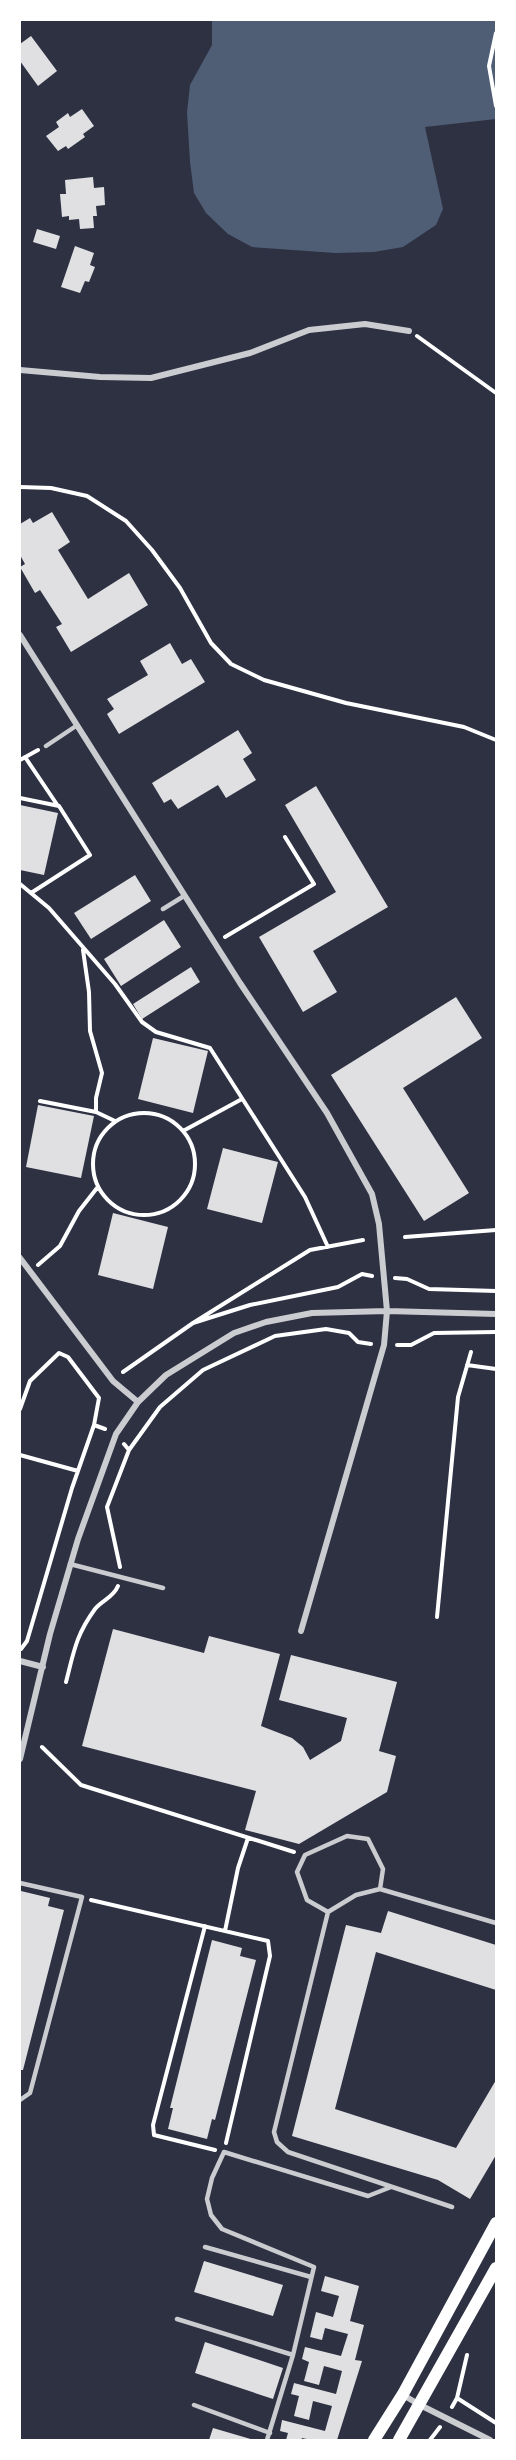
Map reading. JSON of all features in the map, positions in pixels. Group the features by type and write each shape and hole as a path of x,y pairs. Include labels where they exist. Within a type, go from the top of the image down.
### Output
{"main road":[{"path":"374,2440 403,2394 496,2223"},
{"path":"399,2440 496,2268"}],"street":[{"path":"20,370 100,377 150,378 250,353 309,330 365,324 409,331"},
{"path":"20,635 214,943 327,1113 372,1194 379,1224 387,1311 384,1345 301,1631"},
{"path":"20,1258 113,1381 138,1402"},
{"path":"20,1760 70,1564 116,1434 138,1402 166,1375 234,1333 312,1313 387,1311 496,1314"},
{"path":"20,1661 43,1666"},
{"path":"403,2394 420,2406 490,2440"}],"lane":[{"path":"46,747 76,726"},
{"path":"163,909 184,896"},
{"path":"70,1564 163,1588"},
{"path":"328,1912 307,1900 297,1872 305,1855 347,1836 368,1839 383,1869 380,1889"},
{"path":"20,1883 82,1897 30,2093 20,2100"},
{"path":"452,2207 288,2152 277,2142 274,2132 328,1912 356,1895 380,1889 496,1923"},
{"path":"267,2440 293,2355 314,2267 222,2229 211,2215 207,2199 212,2178 224,2152 368,2196 391,2187"},
{"path":"205,2247 311,2277"},
{"path":"177,2319 293,2355"},
{"path":"194,2405 270,2433"}],"path":[{"path":"496,33 489,66 496,106"},
{"path":"409,331 496,393"},
{"path":"20,487 51,488 87,496 126,521 173,579 211,643 231,664 264,680 346,703 464,727 496,740"},
{"path":"20,760 46,747"},
{"path":"25,757 90,855 31,893"},
{"path":"20,798 59,806"},
{"path":"214,943 314,884 285,837"},
{"path":"20,884 49,908 115,984 142,1022 156,1032 210,1048 305,1197 328,1247"},
{"path":"83,949 89,992 90,1031 102,1073 96,1098 96,1112"},
{"path":"183,1131 242,1099"},
{"path":"40,1101 96,1112 115,1121"},
{"path":"138,1113 163,1116 183,1131 194,1153 194,1178 182,1199 162,1213 137,1216 114,1207 97,1188 92,1164 98,1140 115,1121 138,1113"},
{"path":"29,1272 60,1246 79,1211 97,1188"},
{"path":"405,1237 496,1230"},
{"path":"99,1398 113,1381 134,1363 310,1250 363,1240"},
{"path":"193,1323 250,1305 338,1287 362,1274 407,1278 429,1289 495,1291 496,1285"},
{"path":"129,1450 160,1407 203,1370 275,1336 326,1329 349,1333 358,1342 411,1345 434,1333 496,1332"},
{"path":"437,1617 458,1397 471,1352"},
{"path":"467,1365 496,1369"},
{"path":"20,1409 20,1403 30,1381 42,1367"},
{"path":"20,1652 27,1641 94,1425"},
{"path":"20,1455 78,1471"},
{"path":"42,1747 81,1785 305,1855"},
{"path":"225,1930 238,1868 248,1839"},
{"path":"82,1897 225,1930 268,1941 270,1956 224,2152 154,2135 153,2125 205,1926"},
{"path":"430,2440 457,2398 458,2385 470,2344"},
{"path":"457,2398 496,2423"}],"water":[{"path":"212,20 496,20 496,119 425,127 443,209 436,225 403,247 374,252 335,253 252,247 228,234 206,213 194,193 190,162 187,112 190,85 212,45"}],"building":[{"path":"31,36 57,71 38,86 20,61 20,44"},
{"path":"82,109 94,126 83,134 85,137 68,149 66,146 58,151 46,136 59,127 56,122 68,113 70,117"},
{"path":"93,177 94,188 104,187 105,205 96,206 97,216 93,216 94,228 80,229 79,219 69,220 69,216 62,217 60,194 66,194 65,180"},
{"path":"37,229 60,236 56,249 33,242"},
{"path":"75,246 94,253 90,265 95,267 89,282 85,281 80,293 61,287"},
{"path":"52,512 70,542 58,550 88,599 129,573 148,605 71,652 56,627 62,624 40,590 35,593 20,567 25,564 20,555 20,524 30,518 33,523"},
{"path":"170,643 182,664 191,659 205,682 119,734 107,714 114,709 107,699 148,675 140,661"},
{"path":"238,730 252,753 243,759 256,780 226,798 218,785 178,809 171,799 164,803 152,783"},
{"path":"316,786 388,907 313,951 337,992 303,1012 259,937 336,892 285,805"},
{"path":"20,805 58,813 44,875 20,870"},
{"path":"135,875 151,901 91,939 74,913"},
{"path":"164,920 181,947 121,986 104,959"},
{"path":"191,967 200,982 142,1019 133,1004"},
{"path":"456,997 482,1038 403,1088 469,1193 424,1221 331,1075"},
{"path":"153,1038 208,1051 193,1113 138,1099"},
{"path":"38,1105 94,1116 81,1178 26,1167"},
{"path":"223,1148 278,1162 262,1223 207,1209"},
{"path":"113,1213 168,1227 153,1289 98,1275"},
{"path":"113,1629 204,1653 209,1636 280,1654 261,1726 292,1738 303,1747 310,1760 341,1741 347,1718 279,1700 291,1655 397,1682 379,1751 396,1756 387,1792 299,1844 245,1830 256,1791 82,1746"},
{"path":"21,1891 50,1898 48,1906 64,1910 23,2070 20,2070"},
{"path":"388,1911 496,1945 496,1990 376,1952 335,2109 456,2148 496,2080 496,2155 470,2199 438,2180 292,2136 346,1925 381,1933"},
{"path":"212,1940 242,1948 240,1956 256,1960 215,2120 212,2119 207,2139 168,2129 173,2108 170,2108"},
{"path":"204,2261 283,2285 273,2316 194,2292"},
{"path":"325,2276 359,2286 350,2321 364,2325 355,2360 362,2361 337,2440 302,2438 301,2440 286,2440 288,2433 280,2431 282,2420 325,2431 332,2406 313,2401 309,2420 294,2416 299,2396 291,2394 294,2383 336,2394 342,2371 324,2366 319,2385 304,2381 309,2362 302,2359 305,2347 341,2356 348,2334 325,2328 322,2340 310,2337 316,2312 333,2317 339,2296 321,2291"},
{"path":"205,2342 283,2368 273,2399 195,2373"},
{"path":"213,2428 254,2440 209,2440"}]}
